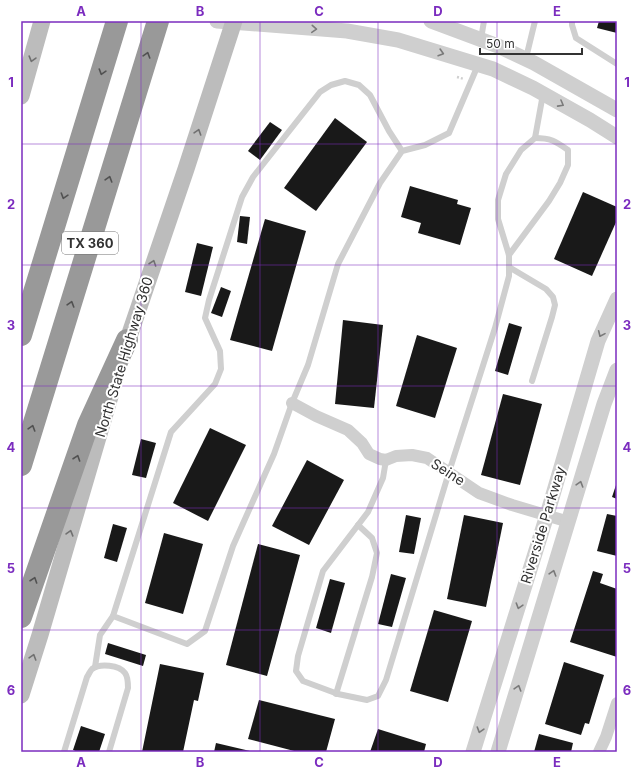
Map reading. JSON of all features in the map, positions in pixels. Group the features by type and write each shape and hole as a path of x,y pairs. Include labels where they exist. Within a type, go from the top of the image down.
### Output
{"highway":[{"name":"TX 360","path":"21,335 117,21"},
{"name":"TX 360","path":"21,465 158,21"},
{"path":"21,617 88,425 127,340"}],"main road":[{"path":"21,96 42,21"},
{"name":"North State Highway 360","path":"21,695 127,340 234,22"}],"street":[{"path":"217,21 347,31 398,40 493,70 543,94 617,137"},
{"path":"431,21 481,39 526,59 617,110"},
{"path":"478,65 481,39"},
{"name":"Riverside Parkway","path":"473,752 547,515 598,341 617,299"},
{"name":"Riverside Parkway","path":"498,752 604,404 617,370"},
{"path":"292,402 316,416 348,430 362,443 369,454 386,460"},
{"name":"Seine","path":"386,460 396,456 412,455 427,458 479,492 512,505 569,522"},
{"path":"599,752 606,737 617,703"}],"lane":[{"path":"481,39 484,21"},
{"path":"526,59 535,21"},
{"path":"572,21 576,38 617,64"},
{"path":"113,616 187,644 205,631 233,546 274,454 292,402 308,365 338,264 380,183 402,151 425,145 449,133 478,65"},
{"path":"95,667 100,635 113,616 171,432 215,384 221,369 220,351 205,318 209,300 242,197 253,177 320,92 331,85 345,81 359,85 370,95 389,132 402,151"},
{"path":"386,460 383,478 368,512 323,571 298,656 296,671 303,682 336,694 367,700 378,696 386,680 495,328 509,276 509,255 498,219 498,200 506,174 522,150 535,138 543,94"},
{"path":"509,255 549,201 560,183 568,164 568,150 548,138 535,138"},
{"path":"509,267 546,289 553,297 555,305 532,381"},
{"path":"336,694 372,577 376,553 372,538 358,525"},
{"path":"64,752 87,677 91,670 95,667 105,665 118,668 125,673 128,680 128,688 109,752"}],"building":[{"path":"599,21 617,21 617,33 597,28"},
{"path":"335,118 367,142 316,211 284,188"},
{"path":"270,122 282,130 260,160 248,151"},
{"path":"410,186 458,200 457,204 471,208 460,245 418,233 421,223 401,217"},
{"path":"583,192 617,207 617,220 592,276 554,259"},
{"path":"240,216 250,217 247,244 237,242"},
{"path":"265,219 306,231 272,351 230,340"},
{"path":"197,243 213,247 201,296 185,292"},
{"path":"221,287 231,291 222,317 211,313"},
{"path":"343,320 383,325 374,408 335,404"},
{"path":"509,323 522,327 508,375 495,371"},
{"path":"417,335 457,348 435,418 396,406"},
{"path":"503,394 542,404 520,485 481,475"},
{"path":"210,428 246,445 208,521 173,503"},
{"path":"141,439 156,443 146,478 132,475"},
{"path":"307,460 344,480 309,545 272,526"},
{"path":"617,482 617,499 612,497"},
{"path":"607,514 617,516 617,556 597,551"},
{"path":"406,515 421,518 414,554 399,552"},
{"path":"464,515 503,523 486,607 447,599"},
{"path":"113,524 127,528 117,562 104,558"},
{"path":"164,533 203,544 183,614 145,603"},
{"path":"258,544 300,555 267,676 226,665"},
{"path":"593,571 603,574 600,583 617,589 617,657 570,642"},
{"path":"391,574 406,578 392,627 378,624"},
{"path":"330,579 345,583 331,633 316,628"},
{"path":"434,610 472,621 448,702 410,691"},
{"path":"108,643 146,655 143,666 105,654"},
{"path":"564,662 604,675 589,724 585,723 581,735 545,724"},
{"path":"160,664 204,673 198,701 194,700 183,752 142,752"},
{"path":"259,700 335,719 326,752 298,752 248,739"},
{"path":"81,726 105,734 99,752 78,752 73,750"},
{"path":"378,729 426,744 424,752 370,752"},
{"path":"539,734 573,743 571,752 534,752"},
{"path":"216,743 250,751 250,752 214,752"}]}
